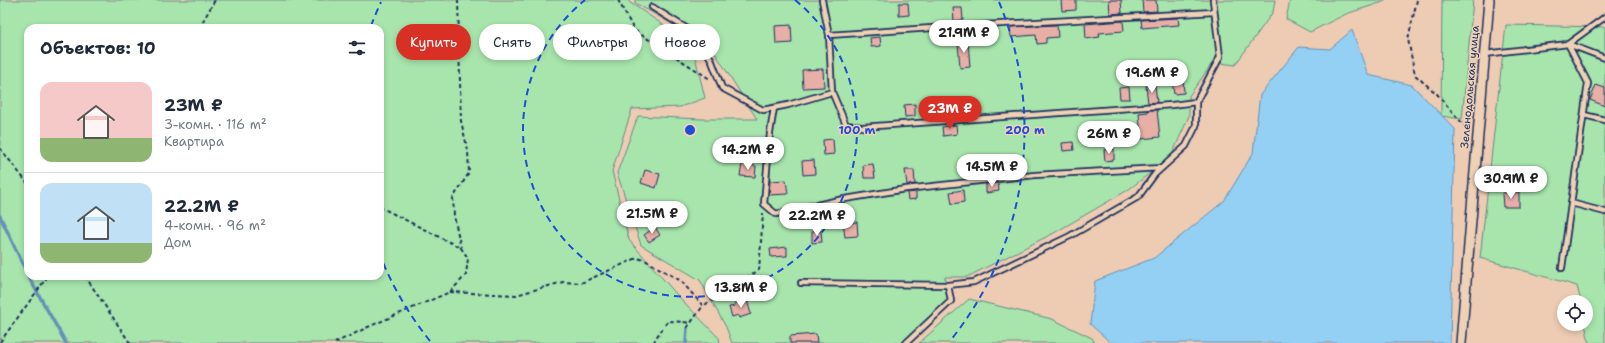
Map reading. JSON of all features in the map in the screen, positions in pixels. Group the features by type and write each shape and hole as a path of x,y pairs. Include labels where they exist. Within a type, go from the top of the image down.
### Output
{"street":[{"name":"Зеленодольская улица","path":"1461,343 1489,0"}],"lane":[{"path":"822,0 828,35 832,92 846,125 862,127 1172,106 1196,102"},
{"path":"802,283 948,285 974,282 1070,236 1138,197 1155,174 1186,146 1196,126 1196,102 1220,57 1213,0"},
{"path":"652,8 697,35 711,59 722,88 763,110 788,105 832,92"},
{"path":"828,35 940,27 1214,12"},
{"path":"1568,44 1605,17"},
{"path":"1485,54 1568,44 1605,58"},
{"path":"1562,268 1588,83 1568,44"},
{"path":"774,108 770,133 764,204 776,214 839,200 906,189 1035,175 1161,168"},
{"path":"1584,115 1605,120"},
{"path":"1571,203 1605,212"},
{"path":"906,343 951,301 948,285"}],"path":[{"path":"201,24 215,0"},
{"path":"335,343 368,327 450,292 466,275 468,258 461,248 454,216 453,198 468,173 468,151 461,121 458,0"},
{"path":"618,0 634,30 682,60 722,88"},
{"path":"1417,0 1408,39 1415,75 1438,94 1471,134"},
{"path":"0,148 24,179"},
{"path":"686,328 703,306 759,270 764,204"},
{"path":"384,209 461,248"},
{"path":"450,292 516,294 563,282 582,283 637,258 645,260 681,281 703,306"},
{"path":"0,342 45,280"},
{"path":"88,280 130,343"},
{"path":"654,343 655,339 668,321 690,323"}],"green space":[{"path":"0,0 629,0 629,2 662,24 650,24 650,60 696,60 705,98 680,107 632,109 612,171 629,240 678,296 719,338 720,343 0,343"},
{"path":"635,0 1275,0 1273,12 1235,65 1213,62 1189,96 1189,116 1171,157 1128,190 1054,233 967,277 945,277 948,300 902,343 732,343 726,327 700,280 641,245 617,173 638,116 701,119 757,119 720,60 720,24 672,24 635,3"},
{"path":"1290,0 1385,0 1383,2 1346,14 1310,32 1286,19"},
{"path":"1442,0 1473,0 1462,119 1441,116"},
{"path":"1506,25 1605,27 1605,343 1589,343 1586,331 1593,331 1593,295 1579,295 1577,286 1480,258"},
{"path":"969,299 1052,319 1092,338 1095,343 919,343"}],"water":[{"path":"1352,30 1368,75 1412,85 1455,129 1450,343 1111,343 1090,324 1095,281 1154,258 1224,201 1253,153 1260,95 1299,47 1330,49"}],"building":[{"path":"1061,0 1076,0 1076,10 1062,11"},
{"path":"1109,0 1121,0 1122,13 1110,14"},
{"path":"1142,0 1156,0 1157,11 1143,12"},
{"path":"899,3 908,3 909,15 899,16"},
{"path":"953,8 962,8 963,20 954,21"},
{"path":"1178,18 1179,25 1142,28 1141,20"},
{"path":"1123,21 1124,31 1099,33 1100,37 1086,39 1085,24"},
{"path":"791,25 792,43 776,44 775,26"},
{"path":"1057,25 1058,37 1046,38 1046,43 1037,44 1036,35 1011,37 1010,27"},
{"path":"993,30 994,42 982,43 981,31"},
{"path":"880,37 881,46 871,47 870,38"},
{"path":"968,41 970,67 960,68 958,42"},
{"path":"823,69 824,87 803,88 802,70"},
{"path":"1172,79 1183,79 1184,93 1174,94"},
{"path":"1155,85 1157,102 1148,103 1146,86"},
{"path":"1596,85 1605,88 1605,106 1590,100"},
{"path":"1129,87 1130,99 1120,99 1119,88"},
{"path":"915,104 915,116 905,117 904,105"},
{"path":"1148,110 1157,110 1160,137 1141,139 1139,113 1148,112"},
{"path":"956,125 957,134 943,136 942,127"},
{"path":"833,139 834,154 824,155 823,140"},
{"path":"1073,142 1074,150 1063,151 1062,143"},
{"path":"1114,149 1114,160 1105,161 1104,150"},
{"path":"814,160 815,174 803,175 802,161"},
{"path":"742,164 756,166 755,177 740,176"},
{"path":"873,164 875,178 864,178 863,165"},
{"path":"997,166 998,175 985,177 985,167"},
{"path":"645,170 660,174 656,188 641,183"},
{"path":"905,170 914,170 915,184 907,185"},
{"path":"786,180 788,194 769,195 770,181"},
{"path":"998,183 999,191 986,193 986,184"},
{"path":"963,190 964,202 952,204 950,192"},
{"path":"916,192 916,199 908,200 907,193"},
{"path":"1519,192 1519,207 1503,207 1502,193"},
{"path":"857,222 858,236 845,237 843,223"},
{"path":"655,227 660,235 649,242 644,235"},
{"path":"812,231 821,231 822,242 812,243"},
{"path":"787,247 787,256 771,257 770,249"},
{"path":"747,300 751,314 739,318 738,315 732,317 729,307 735,306 735,303"},
{"path":"816,334 817,343 790,343 790,336"}],"waterway":[{"path":"0,216 24,267"},
{"path":"30,280 66,343"},
{"path":"686,343 687,328"}]}
